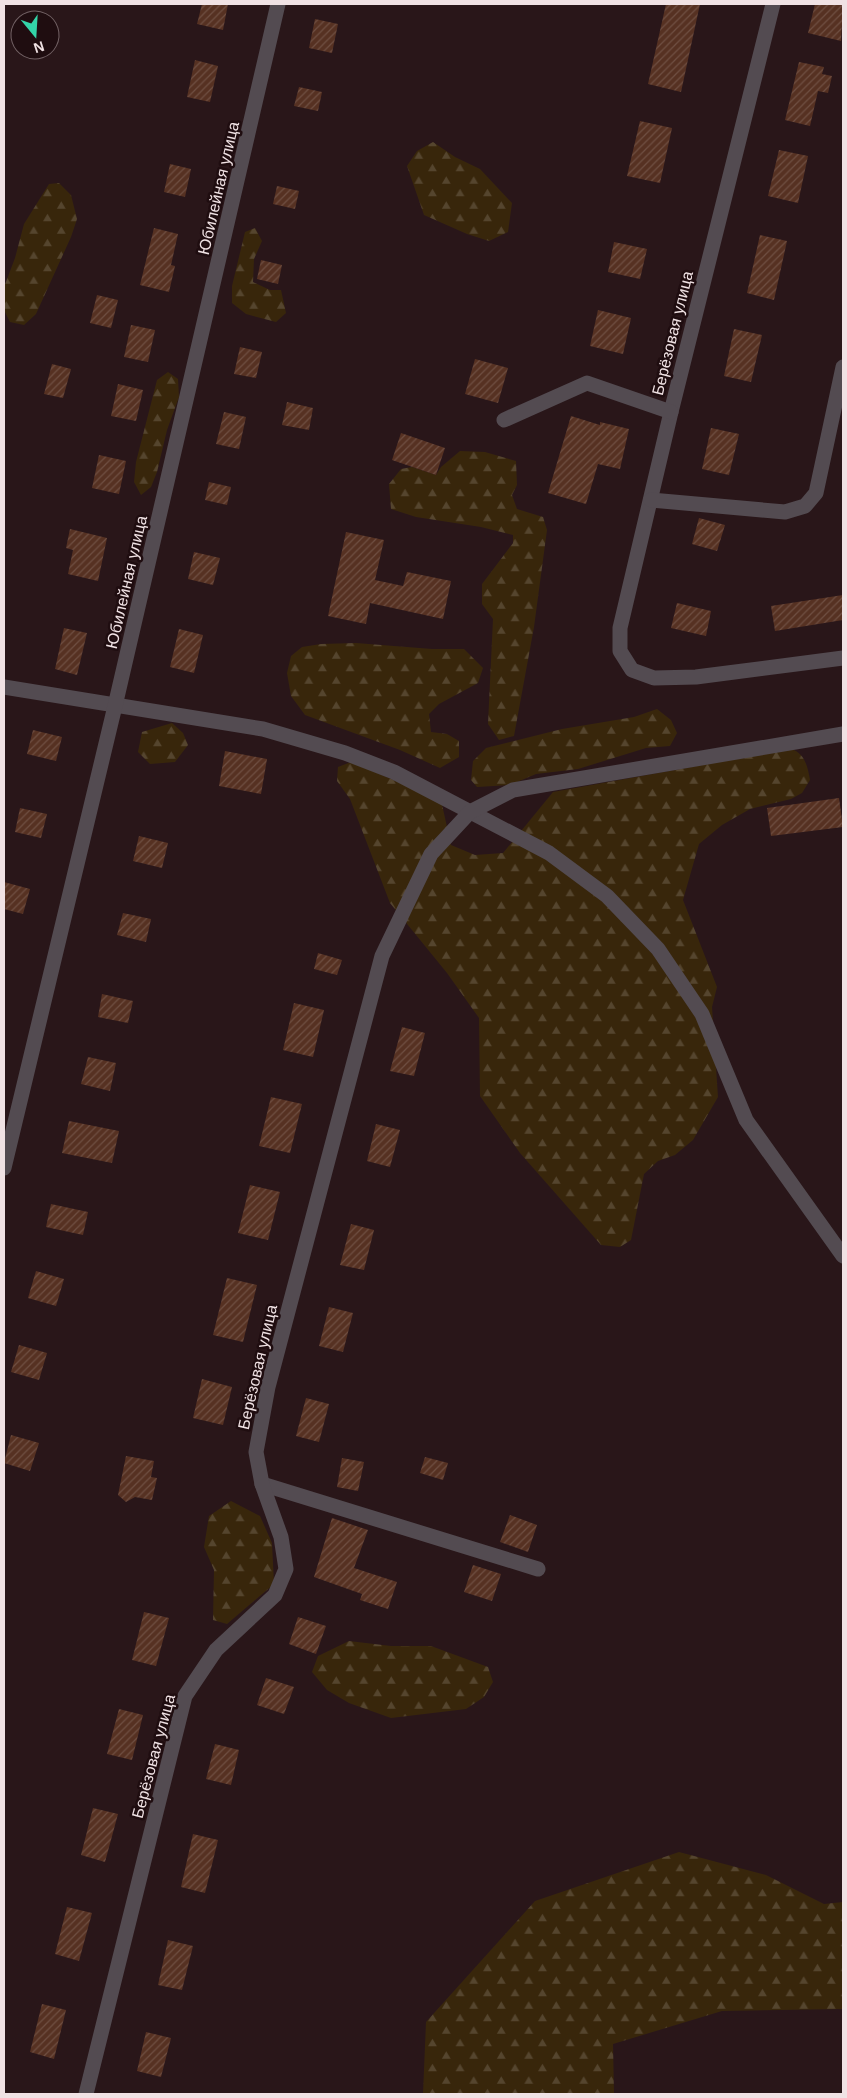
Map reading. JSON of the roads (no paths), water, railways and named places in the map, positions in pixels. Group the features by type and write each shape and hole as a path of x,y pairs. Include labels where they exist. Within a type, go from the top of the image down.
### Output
{"street":[{"name":"Юбилейная улица","path":"4,1168 116,706 278,4"},
{"name":"Берёзовая улица","path":"773,4 650,500 620,628 620,651 632,670 654,678 696,677 843,658"},
{"path":"650,500 785,512 805,506 816,493 843,367"},
{"path":"504,420 587,383 671,412"},
{"path":"4,687 263,729 345,753 394,772 549,854 600,891 658,949 702,1014 746,1120 843,1256"},
{"path":"470,812 513,790 843,734"},
{"name":"Берёзовая улица","path":"86,2094 185,1696 216,1650 275,1595 286,1569 281,1537 262,1484 256,1452 268,1387 382,956 431,854 470,812"},
{"path":"262,1484 538,1569"}]}
